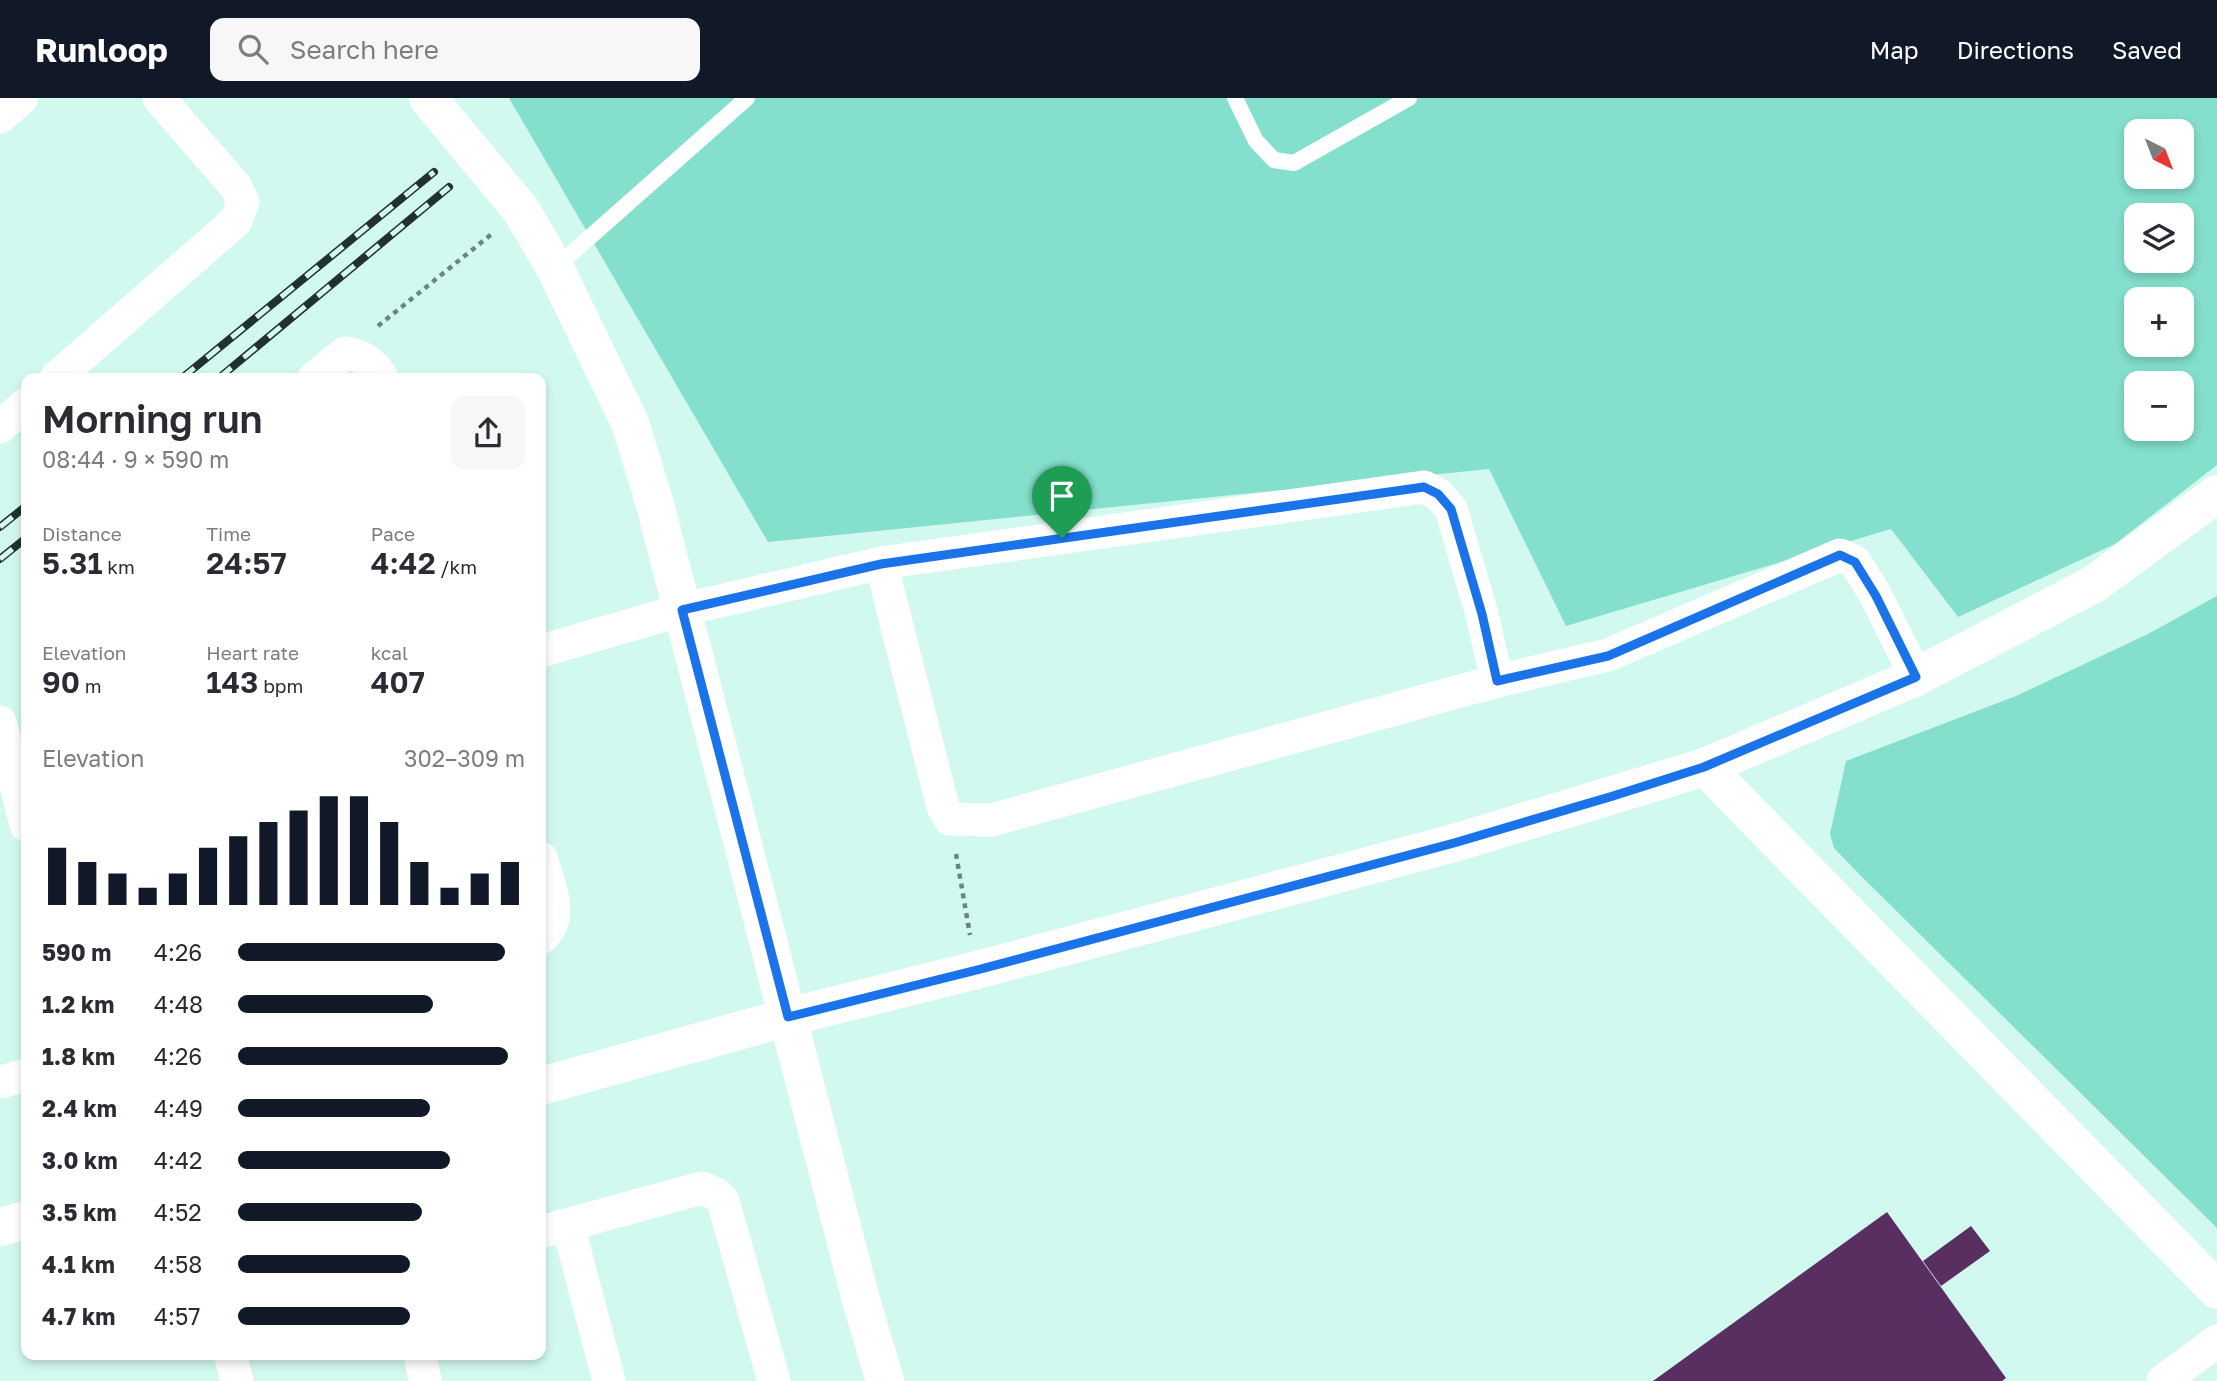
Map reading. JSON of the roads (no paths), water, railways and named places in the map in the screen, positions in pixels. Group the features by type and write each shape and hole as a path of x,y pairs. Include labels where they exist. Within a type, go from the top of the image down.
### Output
{"street":[{"path":"0,117 22,98"},
{"path":"63,373 236,221 243,202 236,187 159,98"},
{"path":"428,98 521,210 555,268 630,423 654,501 861,1300 885,1381"},
{"path":"320,373 345,353 359,355 376,367 379,373"},
{"path":"0,427 21,408"},
{"path":"546,650 682,610 881,564 1424,487 1438,494 1451,509 1482,614 1497,681"},
{"path":"546,1085 788,1017 977,970 1454,843 1704,767 1916,677 2094,584 2217,494"},
{"path":"881,564 943,807 950,819 991,820 1497,681 1608,656 1840,555 1855,562 1876,596 1916,677"},
{"path":"0,722 21,805"},
{"path":"1704,767 2217,1290"},
{"path":"546,875 556,909 552,925 546,932"},
{"path":"0,1082 21,1076"},
{"path":"610,1381 555,1229 702,1188 716,1194 723,1201 774,1381"},
{"path":"0,1227 21,1221"},
{"path":"2163,1381 2217,1341"},
{"path":"232,1360 237,1381"},
{"path":"421,1360 425,1381"}],"lane":[{"path":"555,268 747,98"},
{"path":"1235,98 1256,141 1274,160 1294,163 1409,98"}],"railway":[{"path":"188,373 434,172"},
{"path":"225,373 449,187"},
{"path":"0,527 21,510"},
{"path":"0,559 21,542"}]}
